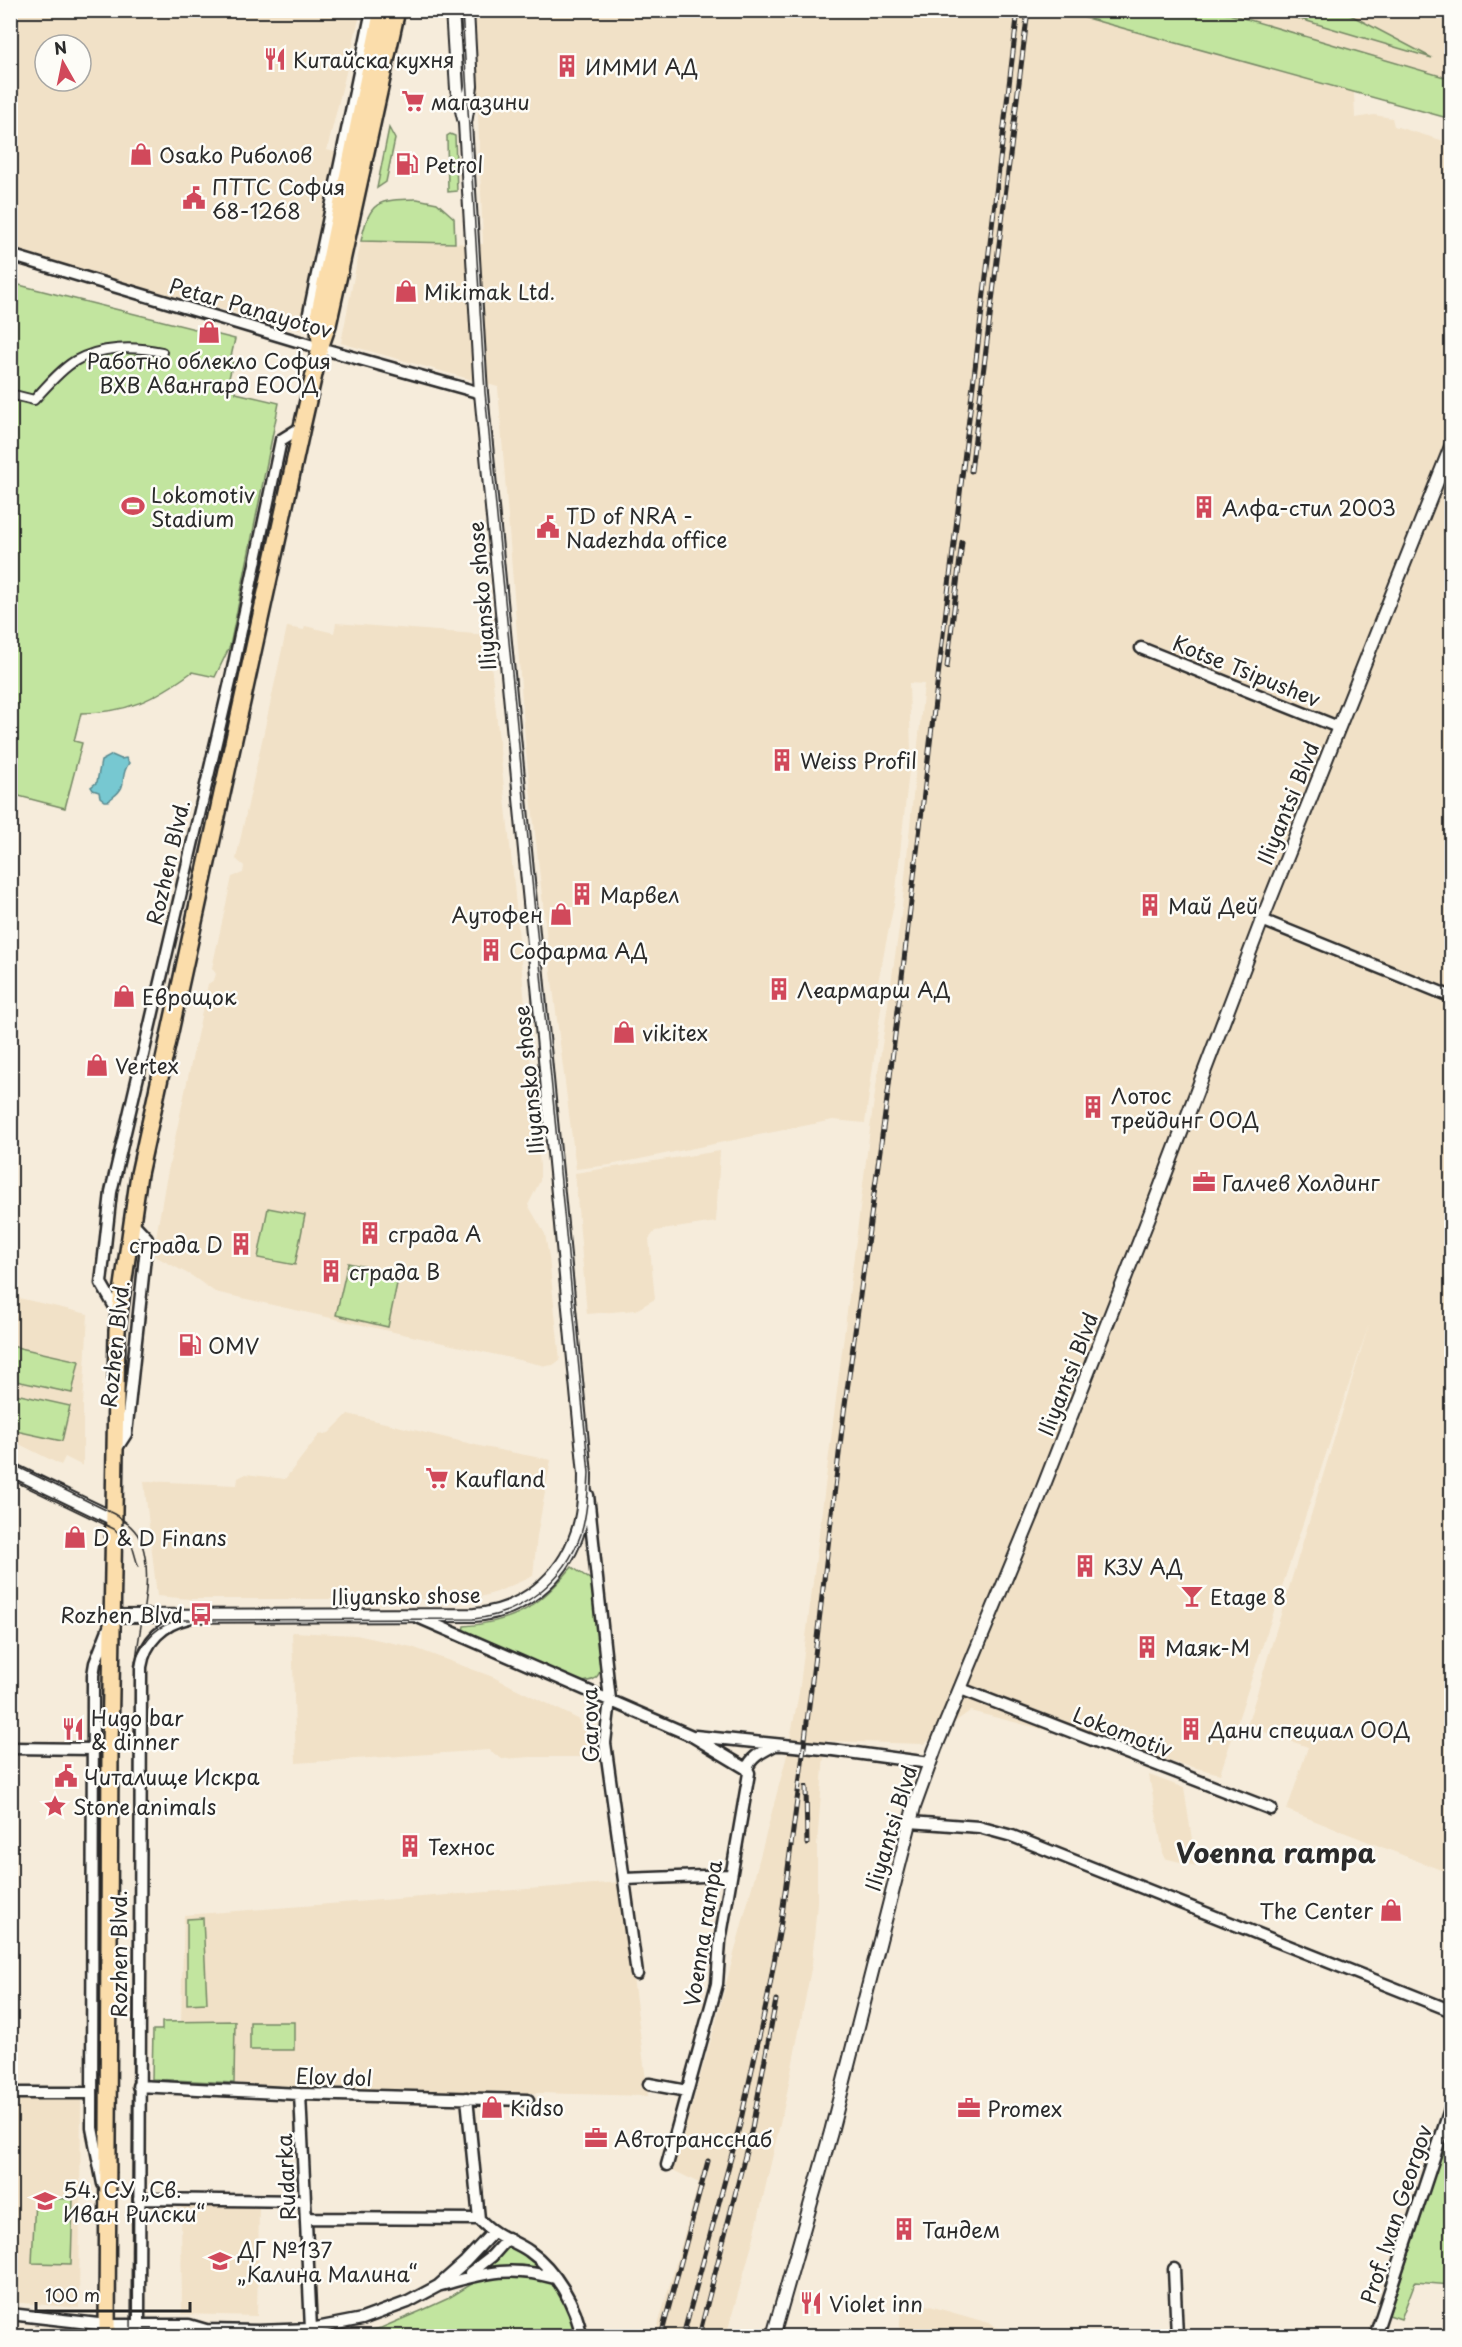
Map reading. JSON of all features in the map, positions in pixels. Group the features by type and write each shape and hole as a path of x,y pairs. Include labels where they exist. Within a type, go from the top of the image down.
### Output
{"main road":[{"name":"Rozhen Blvd.","path":"320,348 318,317 382,10"},
{"name":"Rozhen Blvd.","path":"107,2331 110,1749 119,1314 139,1174 302,427 320,348 328,325 396,10"}],"street":[{"path":"309,313 372,10"},
{"name":"Iliyansko shose","path":"113,1616 474,1615 495,1612 518,1603 540,1588 559,1569 578,1533 583,1507 585,1474 481,393 465,123 457,89 452,10"},
{"name":"Iliyansko shose","path":"465,123 471,86 467,10"},
{"name":"Petar Panayotov","path":"10,255 320,348 481,393"},
{"path":"10,394 34,400 75,361 109,348 147,349 162,352"},
{"name":"Rozhen Blvd.","path":"119,1314 101,1282 111,1192 140,1077 231,678 281,440 302,427"},
{"name":"Iliyantsi Blvd","path":"772,2337 831,2132 910,1822 930,1763 962,1689 1149,1218 1262,920 1452,444"},
{"name":"Kotse Tsipushev","path":"1141,648 1338,727"},
{"path":"1262,920 1452,998"},
{"name":"Rozhen Blvd.","path":"115,1452 126,1434 147,1238 131,1221"},
{"path":"10,1468 114,1519"},
{"name":"Garova","path":"585,1474 610,1700 605,1743 637,1974"},
{"path":"413,1615 692,1736 748,1775"},
{"name":"Rozhen Blvd.","path":"108,2207 92,2128 93,1749 95,1663 113,1616"},
{"name":"Rozhen Blvd.","path":"139,2324 141,1667 146,1648 157,1634 180,1620 198,1616"},
{"name":"Lokomotiv","path":"962,1689 1271,1809"},
{"path":"692,1736 930,1763"},
{"path":"748,1775 749,1762 778,1744"},
{"path":"10,1748 93,1749"},
{"name":"Voenna rampa","path":"667,2165 717,1984 720,1941 748,1775"},
{"path":"910,1822 979,1827 1012,1836 1452,2011"},
{"path":"624,1879 731,1875"},
{"path":"649,2084 687,2091"},
{"name":"Elov dol","path":"138,2086 300,2094 528,2100"},
{"path":"10,2093 91,2093"},
{"name":"Rudarka","path":"300,2094 311,2329"},
{"path":"467,2098 479,2219"},
{"name":"Prof. Ivan Georgov","path":"1375,2337 1452,2103"},
{"path":"139,2199 305,2201"},
{"path":"306,2218 479,2219 494,2232 531,2252 555,2278 571,2300 581,2337"},
{"path":"438,2286 494,2232"},
{"path":"460,2280 492,2256 508,2238"},
{"path":"1174,2269 1177,2337"},
{"path":"107,2331 139,2324 189,2325 206,2330 258,2334 311,2329 362,2319 408,2302 438,2286 482,2273 510,2270 532,2272 555,2278"},
{"path":"10,2314 132,2337"},
{"path":"179,2337 206,2330"}],"shaded area":[{"path":"10,11 361,11 327,150 338,153 300,330 136,286 133,293 11,255"},
{"path":"474,11 1061,11 1354,92 1355,118 1374,115 1392,118 1394,126 1451,143 1451,1874 1287,1810 1308,1747 1247,1726 1369,1324 1220,1774 970,1711 924,1744 825,1741 817,1845 817,1902 812,1964 786,2098 753,2241 726,2336 655,2336 699,2183 673,2170 714,2029 786,1759 799,1693 871,1121 902,908 924,684 909,683 911,752 895,899 878,982 884,987 865,1123 833,1120 610,1165 576,1169 526,752 498,387 341,343 361,241 483,244"},
{"path":"1219,11 1273,11 1427,56 1343,11 1451,11 1451,79"},
{"path":"336,623 488,635 540,1166 540,1181 528,1205 545,1234 549,1257 560,1360 553,1365 546,1366 215,1292 192,1276 153,1255 165,1185 208,984 214,980 216,974 212,968 232,877 243,873 244,866 236,859 287,627 304,630 305,626 334,633"},
{"path":"720,1151 716,1222 655,1231 649,1239 655,1299 636,1310 587,1314 575,1173"},
{"path":"10,1296 88,1314 83,1405 83,1466 65,1457 61,1465 11,1440"},
{"path":"348,1414 484,1447 551,1460 537,1536 533,1576 477,1598 190,1599 157,1596 144,1481 237,1485 238,1478 246,1474 285,1479 319,1435 329,1433"},
{"path":"292,1632 356,1635 412,1647 493,1677 580,1720 581,1730 592,1729 596,1757 502,1759 489,1750 296,1763"},
{"path":"1149,1775 1184,1788 1196,1866 1164,1858"},
{"path":"621,1882 648,2096 310,2087 152,2079 153,2030 162,2030 162,2022 181,2021 184,1915"},
{"name":"54. СУ „Св. Иван Рилски“","path":"10,2099 81,2100 79,2308 11,2302"},
{"name":"ДГ №137 „Калина Малина“","path":"181,2205 259,2207 257,2316 182,2314"},
{"path":"902,2298 989,2323 1012,2336 899,2336"}],"green space":[{"path":"1061,11 1219,11 1451,79 1451,119"},
{"path":"1273,11 1343,11 1432,58"},
{"path":"389,128 395,139 386,182 377,188"},
{"path":"450,134 455,136 457,191 448,192 447,136"},
{"path":"417,199 437,203 454,218 455,243 361,241 368,217 377,205 393,200"},
{"name":"Lokomotiv Stadium","path":"11,283 235,339 229,378 236,393 279,403 230,646 215,677 192,672 166,690 140,703 113,710 81,713 74,741 82,743 65,808 11,794"},
{"path":"268,1208 305,1215 295,1265 258,1258"},
{"path":"348,1263 399,1274 388,1327 336,1315"},
{"path":"11,1346 79,1361 72,1393 11,1380"},
{"path":"11,1393 70,1406 62,1441 11,1430"},
{"path":"572,1567 591,1580 601,1669 594,1679 581,1682 463,1631 464,1626 498,1621 525,1610 549,1592"},
{"path":"203,1918 207,2003 187,2004 187,1919"},
{"path":"235,2021 234,2083 152,2079 153,2030 162,2030 162,2022"},
{"path":"250,2022 294,2022 294,2050 250,2050"},
{"path":"1451,2125 1451,2285 1415,2282 1401,2319 1389,2315"},
{"path":"35,2198 73,2199 71,2264 32,2263"},
{"path":"509,2245 529,2256 541,2269 520,2265 486,2267"},
{"path":"507,2273 548,2279 566,2301 576,2336 345,2336 381,2328 447,2299 485,2276"}],"water":[{"path":"112,755 121,759 126,758 129,763 121,788 110,801 105,801 100,797 99,792 91,787 97,782 101,761"}],"tram line":[{"path":"135,1662 142,1647 152,1635 164,1625 180,1620 473,1619 491,1616 524,1602 553,1580 574,1551 585,1519 589,1473 485,392 462,10"},
{"path":"10,1463 114,1514 131,1526 142,1544 145,1559 146,1592 135,1674 131,2336"},
{"path":"10,1479 114,1529 132,1545 138,1566"}],"railway":[{"path":"683,2336 740,2124 768,1996 781,1922 844,1412 889,1085 1018,10"},
{"path":"971,471 1028,10"},
{"path":"947,667 962,542"},
{"path":"806,1787 807,1844"},
{"path":"699,2336 752,2128 776,2000"},
{"path":"661,2336 708,2161"}],"place":[{"name":"Китайска кухня","path":"275,59"},
{"name":"ИММИ АД","path":"567,66"},
{"name":"магазини","path":"413,101"},
{"name":"Osako Риболов","path":"141,154"},
{"name":"Petrol","path":"407,164"},
{"name":"ПТТС София 68-1268","path":"194,198"},
{"name":"Mikimak Ltd.","path":"406,291"},
{"name":"Работно облекло София ВХВ Авангард ЕООД","path":"209,332"},
{"name":"Lokomotiv Stadium","path":"133,506"},
{"name":"Алфа-стил 2003","path":"1204,507"},
{"name":"TD of NRA - Nadezhda office","path":"548,527"},
{"name":"Weiss Profil","path":"782,760"},
{"name":"Марвел","path":"582,894"},
{"name":"Май Дей","path":"1150,905"},
{"name":"Аутофен","path":"561,914"},
{"name":"Софарма АД","path":"491,950"},
{"name":"Леармарш АД","path":"779,989"},
{"name":"Еврощок","path":"124,996"},
{"name":"vikitex","path":"624,1032"},
{"name":"Vertex","path":"97,1065"},
{"name":"Лотос трейдинг ООД","path":"1093,1107"},
{"name":"Галчев Холдинг","path":"1204,1182"},
{"name":"сграда А","path":"370,1233"},
{"name":"сграда D","path":"241,1244"},
{"name":"сграда В","path":"331,1271"},
{"name":"OMV","path":"190,1345"},
{"name":"Kaufland","path":"437,1478"},
{"name":"D & D Finans","path":"75,1537"},
{"name":"КЗУ АД","path":"1085,1566"},
{"name":"Etage 8","path":"1192,1596"},
{"name":"Rozhen Blvd","path":"201,1614"},
{"name":"Маяк-М","path":"1147,1647"},
{"name":"Hugo bar & dinner","path":"73,1729"},
{"name":"Дани специал ООД","path":"1191,1729"},
{"name":"Читалище Искра","path":"66,1776"},
{"name":"Stone animals","path":"55,1806"},
{"name":"Технос","path":"410,1846"},
{"name":"The Center","path":"1391,1910"},
{"name":"Kidso","path":"492,2107"},
{"name":"Promex","path":"969,2108"},
{"name":"Автотрансснаб","path":"596,2138"},
{"name":"54. СУ „Св. Иван Рилски“","path":"45,2201"},
{"name":"Тандем","path":"904,2229"},
{"name":"ДГ №137 „Калина Малина“","path":"220,2261"},
{"name":"Violet inn","path":"811,2303"}],"district":[{"name":"Voenna rampa","path":"1276,1851"}]}
